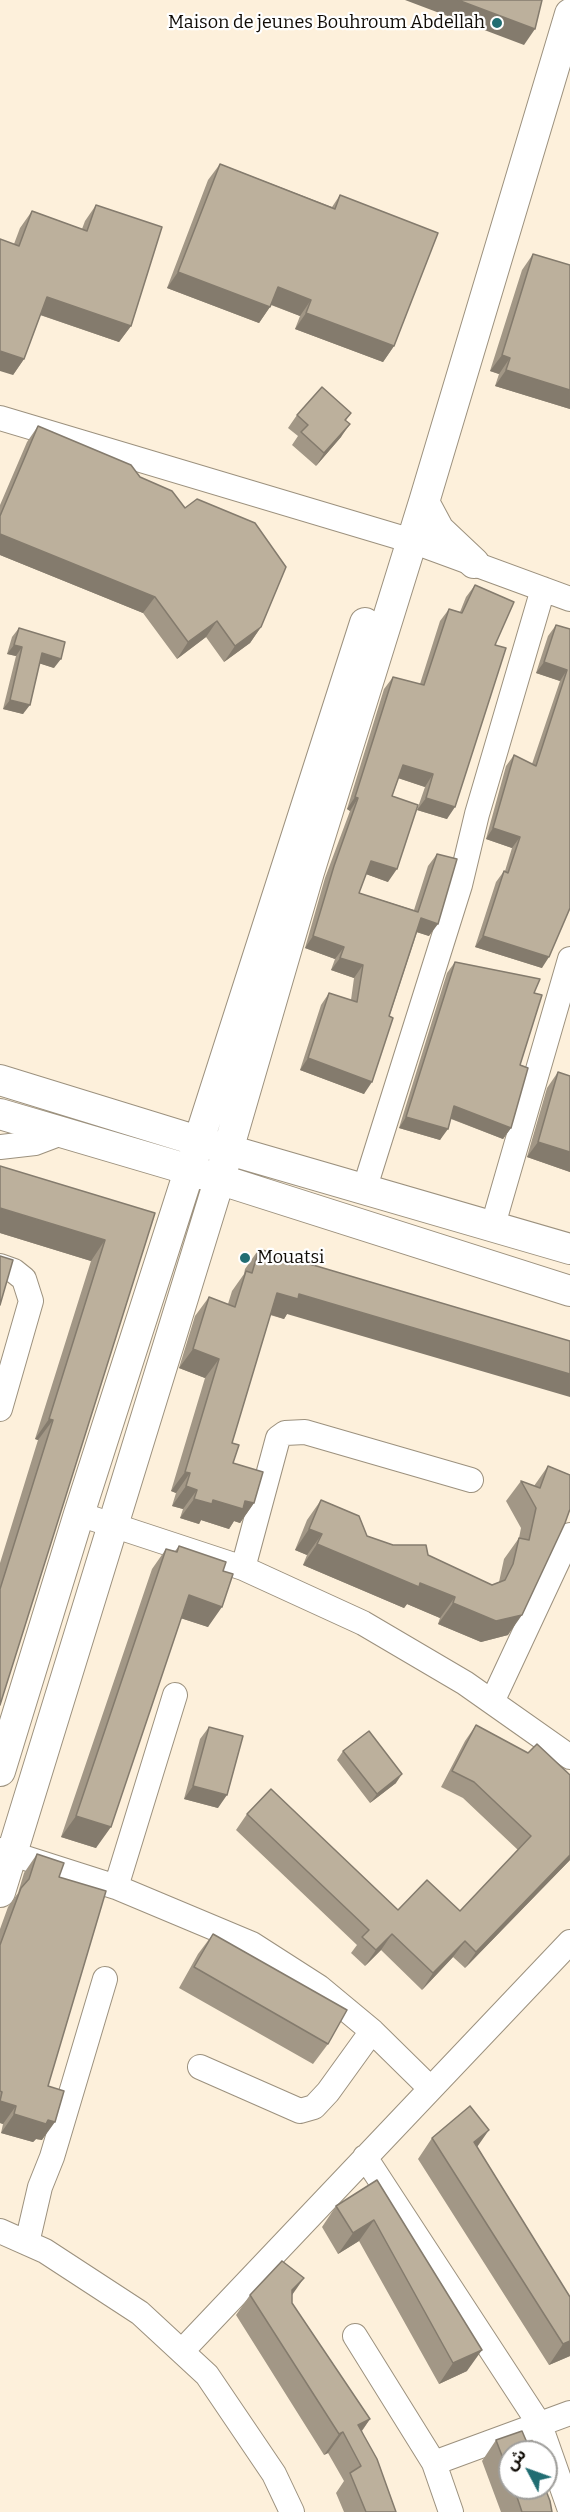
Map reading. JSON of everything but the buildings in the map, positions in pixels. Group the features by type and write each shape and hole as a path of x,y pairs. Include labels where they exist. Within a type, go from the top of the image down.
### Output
{"main road":[{"path":"0,1892 6,1852 114,1524 219,1181 309,872 553,0"},
{"path":"0,1771 198,1141 402,538 424,502 570,14"},
{"path":"424,502 444,536 474,563"},
{"path":"0,1080 198,1141 365,1187 570,1249"},
{"path":"0,1114 190,1170 570,1290"}],"street":[{"path":"0,418 402,538 570,599"},
{"path":"365,1187 460,885 477,814 543,590"},
{"path":"493,1225 564,1002 570,959"},
{"path":"0,1147 35,1143 64,1132"},
{"path":"0,1266 15,1271 24,1279 31,1300 0,1409"},
{"path":"243,1568 278,1438 285,1433 305,1432 471,1480"},
{"path":"79,1514 243,1568 363,1623 492,1702 570,1757"},
{"path":"492,1702 570,1535"},
{"path":"116,1887 175,1695"},
{"path":"6,1852 116,1887 252,1944 319,1988 372,2031 430,2088"},
{"path":"182,2351 570,1942"},
{"path":"27,2243 40,2187 52,2157 105,1979"},
{"path":"200,2067 300,2111 314,2107 328,2092 372,2031"},
{"path":"365,2157 540,2425 570,2510"},
{"path":"0,2231 45,2250 140,2313 207,2375 274,2474 292,2512"},
{"path":"355,2336 434,2463 450,2512"},
{"path":"434,2463 570,2413"}],"place":[{"name":"Maison de jeunes Bouhroum Abdellah","path":"497,23"},
{"name":"Mouatsi","path":"245,1258"}]}
